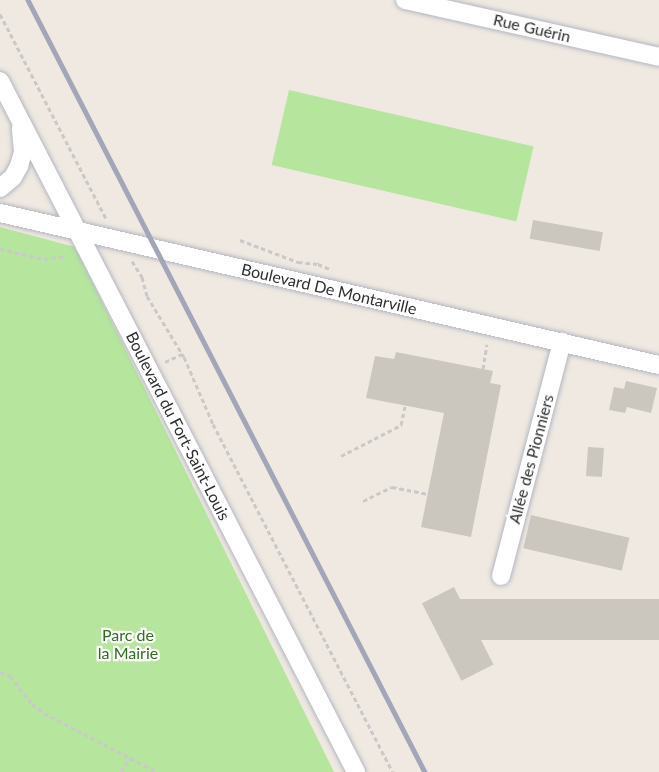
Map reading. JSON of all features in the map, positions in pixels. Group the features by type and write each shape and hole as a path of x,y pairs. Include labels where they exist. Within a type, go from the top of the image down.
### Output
{"street":[{"name":"Rue Guérin","path":"405,0 659,57"},
{"name":"Boulevard du Fort-Saint-Louis","path":"0,81 356,772"},
{"path":"0,188 13,177 20,163 23,144 20,117"},
{"name":"Boulevard De Montarville","path":"0,213 78,230 173,255 659,365"},
{"name":"Allée des Pionniers","path":"501,576 562,342"}],"path":[{"path":"0,14 102,213"},
{"path":"240,240 298,262 318,264 337,272"},
{"path":"0,249 44,260 66,256"},
{"name":"Boulevard du Fort-Saint-Louis","path":"138,270 147,296 184,357 213,424 393,772"},
{"path":"483,369 488,340"},
{"path":"341,456 401,425 405,405"},
{"path":"363,501 392,487 428,494"},
{"path":"0,672 10,676 32,704 44,713 157,772"},
{"path":"121,772 130,758"}],"green space":[{"path":"289,90 534,146 516,221 272,165"},
{"name":"Parc de la Mairie","path":"0,227 75,247 334,772 0,772"}],"building":[{"path":"533,220 603,232 600,251 530,239"},
{"path":"396,352 493,371 490,383 501,385 471,537 421,527 444,413 366,398 375,356 394,359"},
{"path":"626,381 657,388 651,413 627,407 625,413 609,410 614,387 624,389"},
{"path":"588,447 604,448 602,477 586,476"},
{"path":"531,515 629,538 622,571 523,548"},
{"path":"454,587 493,665 461,681 422,603"},
{"path":"444,599 659,599 659,640 444,640"}],"railway":[{"path":"28,0 425,772"}]}
